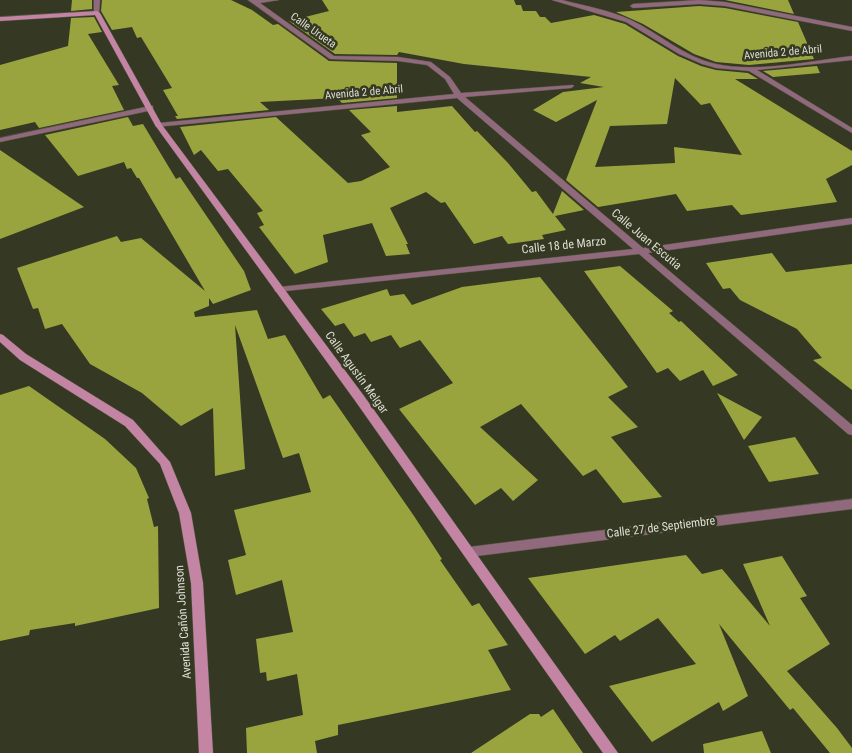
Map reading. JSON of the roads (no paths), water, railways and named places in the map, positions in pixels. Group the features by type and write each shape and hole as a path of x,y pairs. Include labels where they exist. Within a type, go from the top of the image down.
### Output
{"street":[{"name":"Calle Agustín Melgar","path":"97,0 97,13 159,125 470,552 611,753"},
{"path":"254,1 276,0"},
{"name":"Avenida 2 de Abril","path":"555,0 628,21 669,46 701,62 717,66 749,68 852,58"},
{"path":"746,7 748,0"},
{"name":"Calle Urueta","path":"254,1 332,58 398,59 429,63"},
{"path":"634,6 699,2 746,7 852,28"},
{"path":"0,19 97,13"},
{"name":"Calle Juan Escutia","path":"429,63 448,78 460,96 852,431"},
{"path":"749,68 852,131"},
{"name":"Avenida 2 de Abril","path":"159,125 571,86"},
{"path":"0,140 150,108"},
{"name":"Calle 18 de Marzo","path":"279,290 640,251 852,222"},
{"name":"Avenida Cañón Johnson","path":"0,337 23,357 129,423 165,462 185,513 197,582 206,753"},
{"name":"Calle 27 de Septiembre","path":"470,552 852,504"}]}
